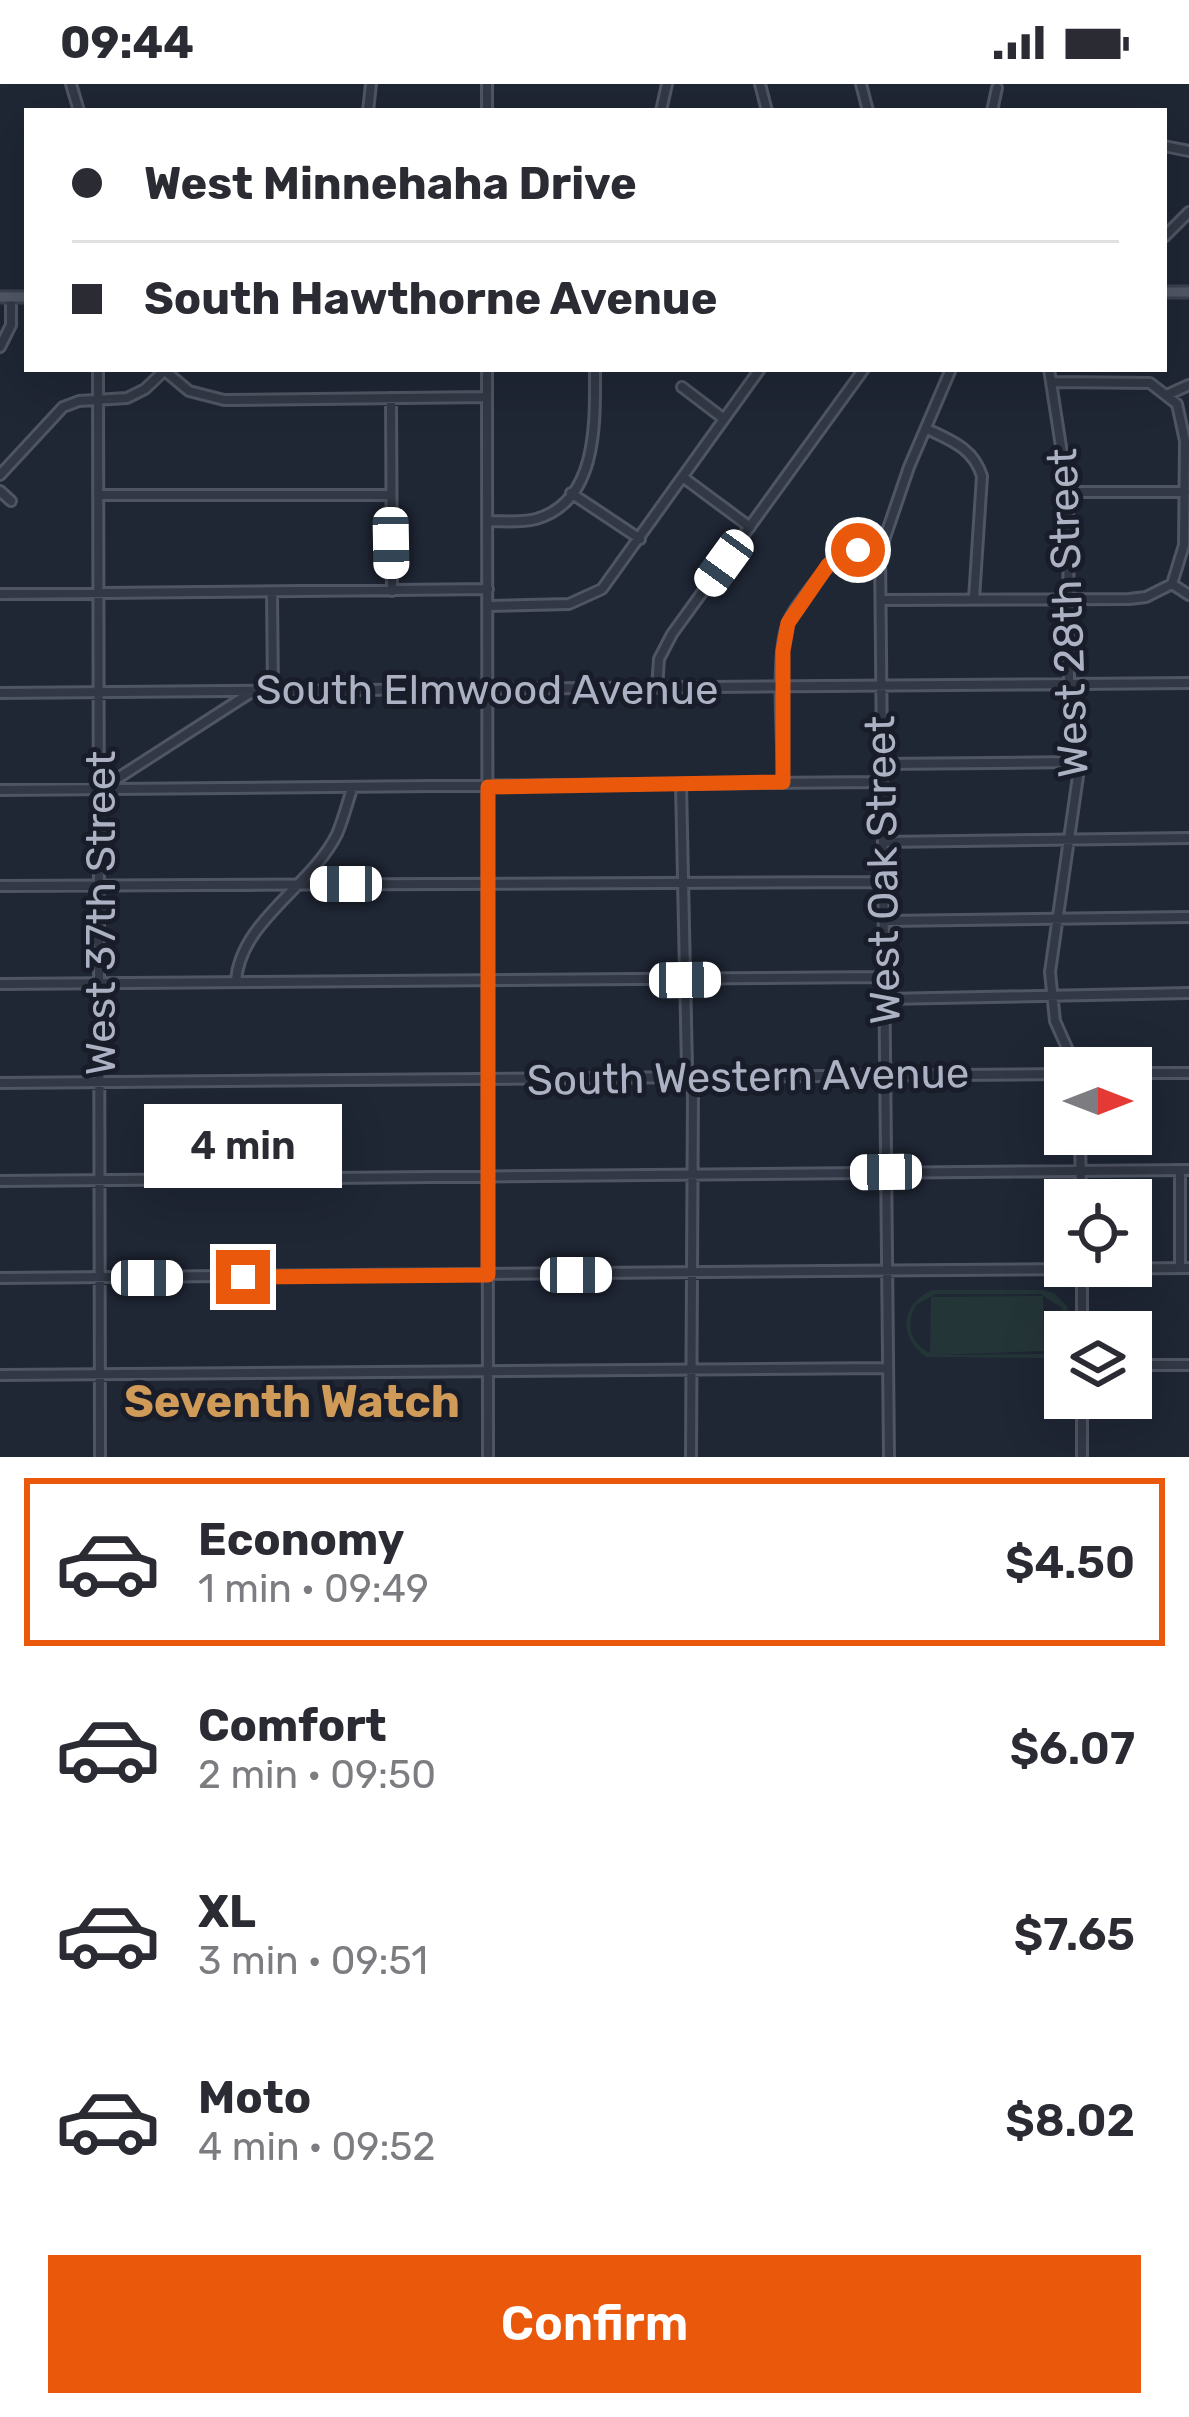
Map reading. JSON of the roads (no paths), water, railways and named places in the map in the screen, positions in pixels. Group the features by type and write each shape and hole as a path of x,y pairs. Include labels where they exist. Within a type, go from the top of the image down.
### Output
{"street":[{"path":"993,108 997,88"},
{"path":"1167,234 1189,212"},
{"path":"0,347 11,325 6,297"},
{"name":"West 37th Street","path":"98,372 100,1457"},
{"path":"0,475 64,407 138,393 163,372"},
{"path":"167,372 190,391 212,399 487,397"},
{"path":"487,372 488,1457"},
{"path":"488,521 536,519 571,493 590,456 595,372"},
{"path":"488,606 580,602 602,590 758,372"},
{"path":"657,688 664,647 862,372"},
{"name":"West Oak Street","path":"889,1457 880,552 909,466 950,372"},
{"name":"West 28th Street","path":"1049,372 1068,492 1069,684 1081,763 1050,972 1054,1021 1066,1047"},
{"path":"880,600 1146,597 1172,584 1182,562 1185,492 1183,421 1168,394 1150,382 1054,382"},
{"path":"1168,394 1189,385"},
{"path":"682,387 724,419"},
{"path":"391,398 392,591"},
{"path":"927,429 967,449 982,476 974,599"},
{"path":"684,478 750,527"},
{"path":"0,491 11,501"},
{"path":"1068,492 1185,492"},
{"path":"571,493 640,538"},
{"path":"98,495 390,495"},
{"path":"783,782 784,634 793,613 839,556 858,550 880,552"},
{"path":"1172,584 1189,595"},
{"path":"0,594 488,590"},
{"path":"272,592 273,691"},
{"name":"South Elmwood Avenue","path":"0,693 1189,683"},
{"path":"101,789 251,692"},
{"path":"882,764 1081,763"},
{"path":"0,790 882,782"},
{"path":"681,784 694,1175 692,1457"},
{"path":"236,982 246,944 301,884 336,836 352,789"},
{"path":"883,842 1189,838"},
{"path":"0,886 883,882"},
{"path":"884,921 1189,916"},
{"path":"0,985 884,977"},
{"path":"884,999 1189,993"},
{"path":"1152,1073 1189,1073"},
{"name":"South Western Avenue","path":"0,1083 1044,1074"},
{"path":"1081,1155 1081,1179"},
{"path":"0,1181 1184,1170 1184,1268 1152,1268"},
{"path":"0,1278 1044,1268"},
{"path":"1152,1365 1189,1365"},
{"path":"0,1375 888,1368"},
{"path":"1082,1419 1082,1457"}],"district":[{"name":"Seventh Watch","path":"292,1401"}]}
